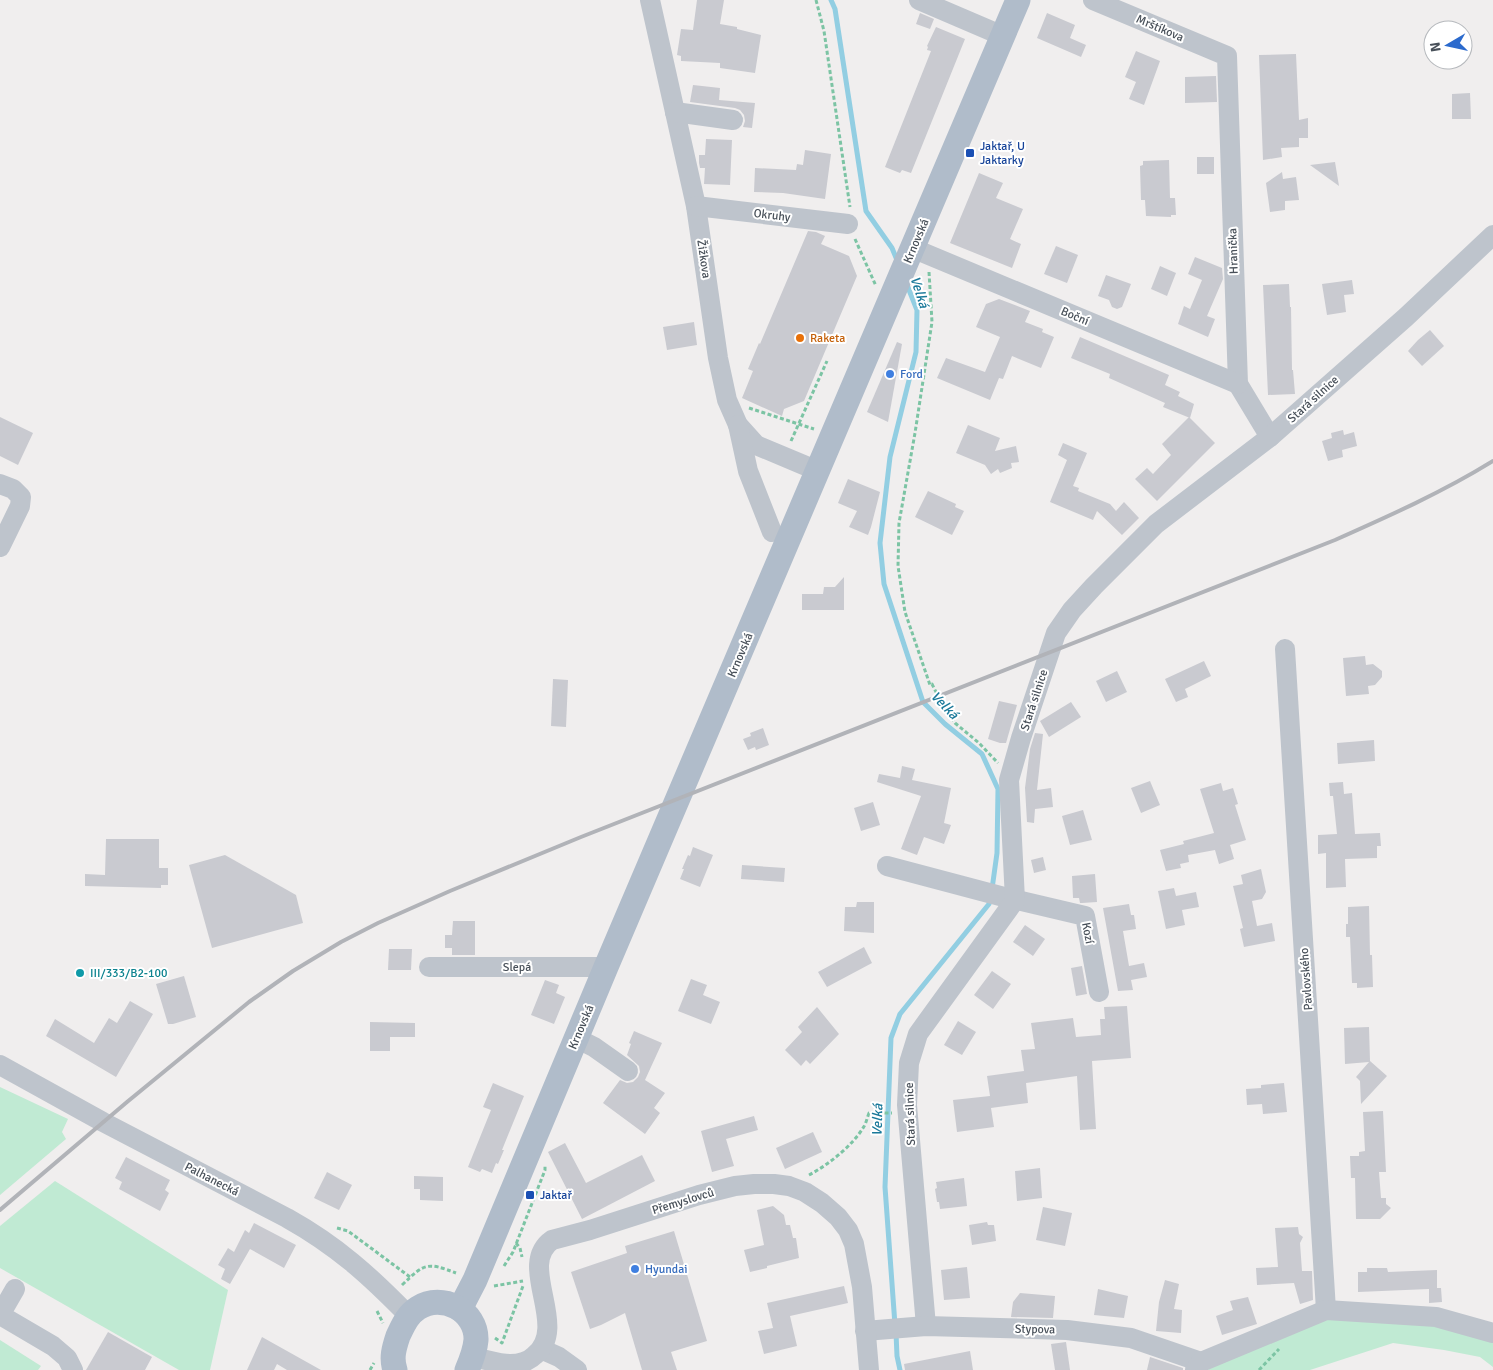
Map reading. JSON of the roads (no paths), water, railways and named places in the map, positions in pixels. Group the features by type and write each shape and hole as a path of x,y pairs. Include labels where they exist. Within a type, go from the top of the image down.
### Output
{"main road":[{"name":"Krnovská","path":"460,1309 475,1280 606,967 890,301 920,251 1018,0"},
{"path":"395,1370 392,1356 404,1322 418,1308 436,1302 446,1303 460,1309 469,1318 476,1340 470,1363"}],"street":[{"name":"Žižkova","path":"650,0 696,206 718,358 727,400 738,425 756,445 818,471"},
{"path":"919,0 1003,36"},
{"name":"Mrštíkova","path":"1093,0 1227,56"},
{"name":"Hranička","path":"1227,56 1238,384 1270,437"},
{"path":"675,112 733,120"},
{"name":"Okruhy","path":"696,206 848,224"},
{"name":"Stará silnice","path":"920,1327 907,1106 910,1063 918,1034 1002,897 1009,780 1056,633 1072,610 1156,524 1270,437 1406,317 1493,234"},
{"name":"Boční","path":"920,251 1238,384"},
{"path":"738,425 748,471 772,532"},
{"path":"0,484 13,489 21,497 20,506 0,547"},
{"name":"Pavlovského","path":"1285,649 1326,1310"},
{"path":"887,866 1002,897"},
{"name":"Kozí","path":"1002,897 1085,916 1099,992"},
{"name":"Slepá","path":"429,967 606,967"},
{"path":"576,1038 594,1047 628,1072"},
{"name":"Palhanecká","path":"0,1065 103,1122 302,1226 396,1291 409,1316"},
{"name":"Přemyslovců","path":"541,1349 546,1339 548,1328 539,1263 541,1253 550,1242 699,1195 746,1184 764,1183 789,1186 805,1192 838,1217 848,1230 854,1244 872,1330 869,1370"},
{"path":"15,1289 0,1315 54,1346 66,1358 73,1370"},
{"path":"1198,1366 1326,1310 1436,1317 1493,1333"},
{"name":"Stypova","path":"872,1330 920,1327 1067,1330 1130,1338 1198,1366"},
{"path":"470,1363 515,1364 532,1357 541,1349 564,1360 577,1370"}],"waterway":[{"name":"Velká","path":"831,0 835,9 866,211 892,248 897,260"},
{"name":"Velká","path":"907,285 917,310 916,352 890,457 880,543 884,584 923,702 945,724 982,754 998,789 997,853 992,889"},
{"name":"Velká","path":"895,1325 885,1187 891,1038 900,1014 989,904 990,897"},
{"name":"Velká","path":"896,1333 900,1370"}],"railway":[{"path":"0,1210 249,1002 293,971 341,942 378,923 581,837 1335,540 1396,513 1493,461"}],"place":[{"name":"Jaktař, U Jaktarky","path":"970,153"},
{"name":"Raketa","path":"800,338"},
{"name":"Ford","path":"890,374"},
{"name":"III/333/B2-100","path":"80,973"},
{"name":"Jaktař","path":"530,1195"},
{"name":"Hyundai","path":"635,1269"}]}
